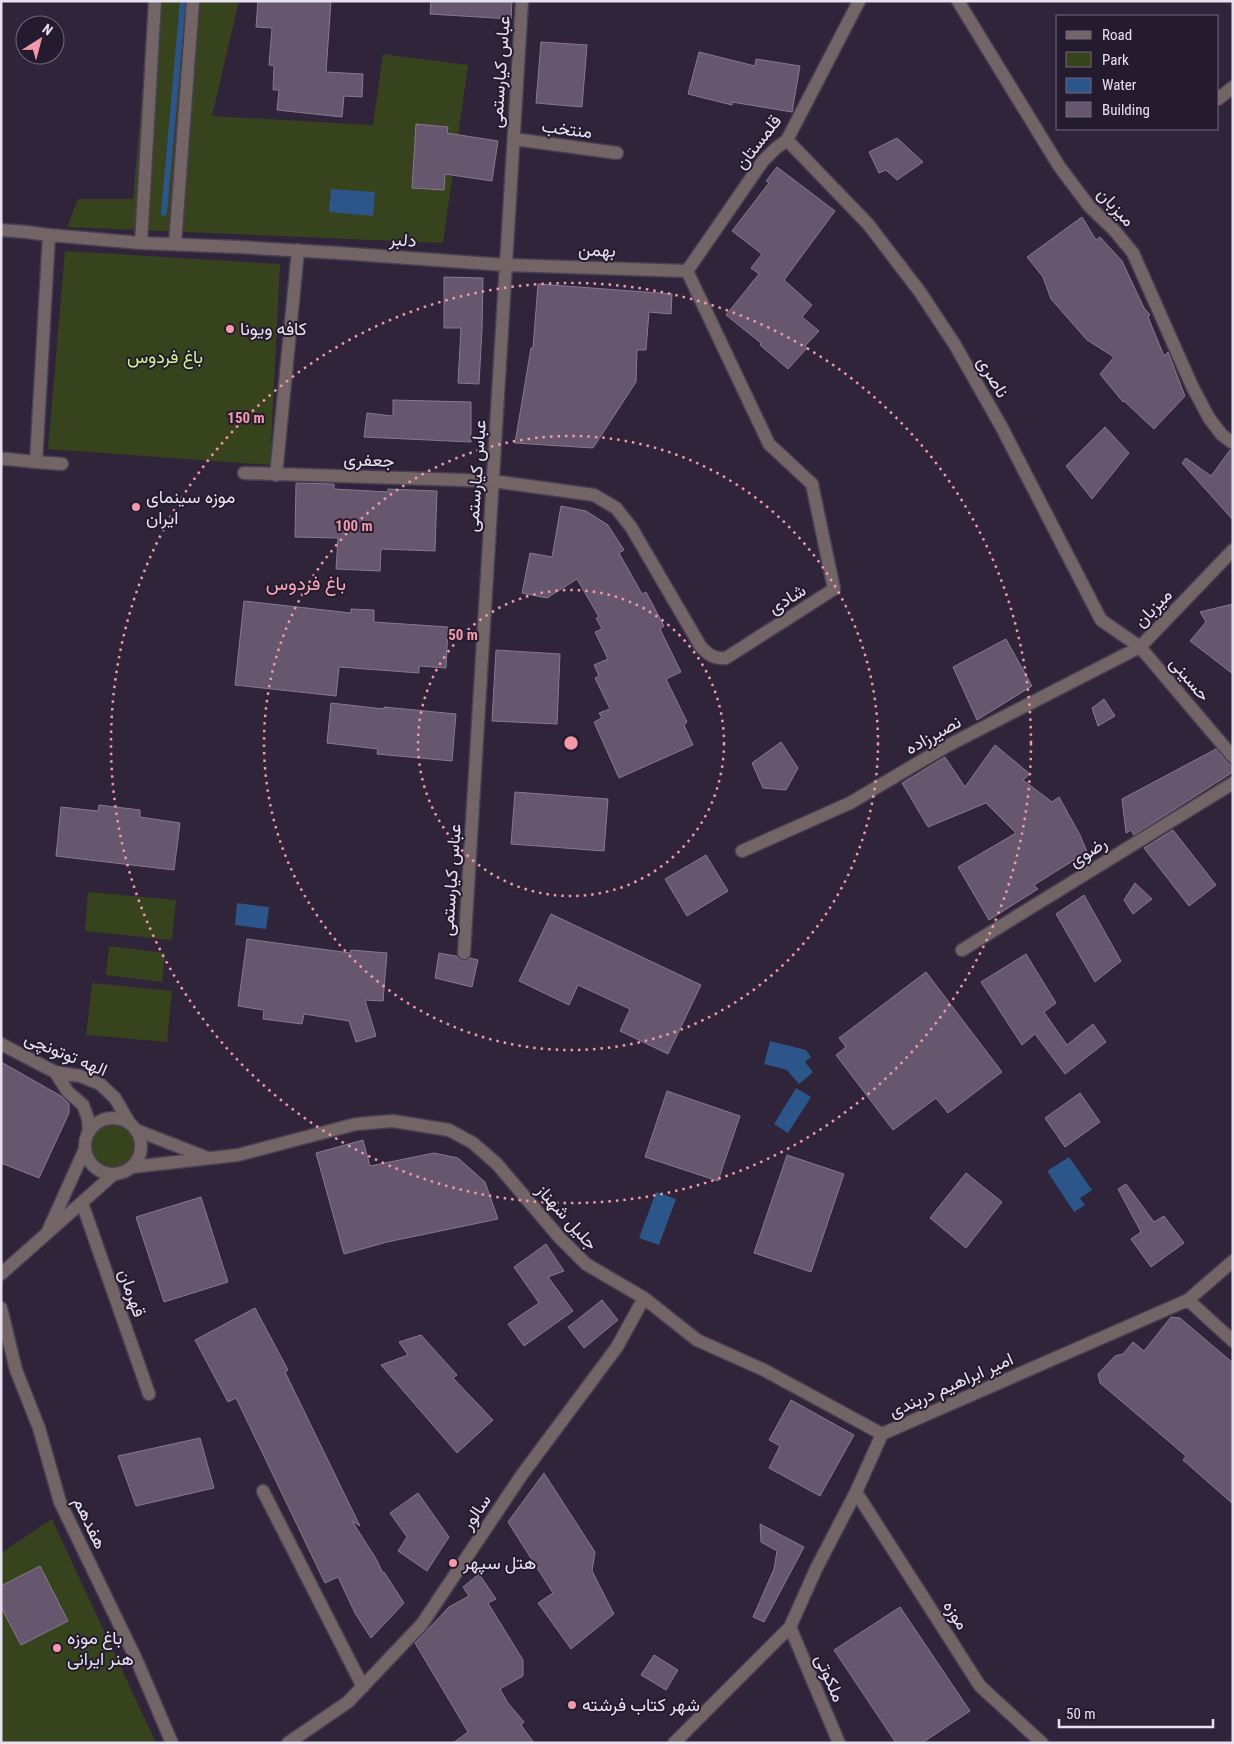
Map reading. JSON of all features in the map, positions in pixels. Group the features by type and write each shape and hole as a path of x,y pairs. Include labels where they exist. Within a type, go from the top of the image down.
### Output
{"street":[{"path":"141,243 155,1"},
{"path":"175,244 193,1"},
{"name":"عباس کیارستمی","path":"464,953 522,1"},
{"name":"قلمستان","path":"687,271 763,161 787,140 859,1"},
{"name":"میزبان","path":"958,1 1059,166 1089,206 1114,230 1133,253 1192,386 1209,418 1222,435 1233,443"},
{"path":"1219,98 1233,87"},
{"name":"منتخب","path":"514,139 617,153"},
{"name":"ناصری","path":"787,140 868,224 920,292 955,345 1002,426 1102,620 1140,647"},
{"name":"دلبر","path":"1,230 141,243 298,250 506,265"},
{"path":"36,462 49,235"},
{"path":"276,474 298,250"},
{"name":"بهمن","path":"506,265 687,271"},
{"name":"شادی","path":"493,481 594,495 616,508 631,528 701,647 709,655 717,659 726,658 834,589 812,484 769,444 687,271"},
{"path":"4,459 62,464"},
{"name":"جعفری","path":"244,473 493,481"},
{"name":"میزبان","path":"1140,647 1233,550"},
{"name":"حسینی","path":"1140,647 1233,757"},
{"name":"نصیرزاده","path":"742,851 850,803 945,747 1140,647"},
{"name":"رضوى","path":"962,950 1233,783"},
{"name":"الهه توتونچی","path":"1,1044 55,1072 80,1076 100,1084 115,1098 133,1127"},
{"path":"46,1236 85,1149 89,1132 88,1118 83,1105 68,1092 55,1072"},
{"path":"85,1149 91,1164 105,1173 114,1174 120,1174 132,1167 140,1154 141,1145 133,1127 121,1119 103,1120 89,1132"},
{"name":"جلیل شهناز","path":"132,1167 238,1155 356,1124 393,1121 449,1130 473,1143 496,1164 558,1237 586,1264 644,1298 697,1340 764,1370 882,1434"},
{"name":"جلیل شهناز","path":"133,1127 210,1159"},
{"path":"1,1274 114,1174"},
{"name":"قهرمان","path":"82,1203 149,1394"},
{"name":"امیر ابراهیم دربندی","path":"679,1741 790,1627 882,1434 1188,1300 1233,1260"},
{"name":"سالور","path":"288,1743 348,1702 422,1624 521,1476 617,1346 644,1298"},
{"path":"1188,1300 1233,1341"},
{"name":"هفدهم","path":"1,1308 16,1370 39,1428 60,1502 137,1661 172,1743"},
{"path":"263,1491 363,1687"},
{"name":"موزه","path":"856,1492 980,1686 1042,1743"},
{"name":"ملکوتی","path":"790,1627 839,1743"}],"green space":[{"path":"150,1 239,1 212,116 373,125 383,54 468,65 443,243 67,227 78,199 133,199"},
{"name":"باغ فردوس","path":"65,251 280,264 270,465 48,449"},
{"path":"88,892 176,900 172,940 85,931"},
{"path":"109,946 165,953 162,982 106,975"},
{"path":"92,983 172,991 167,1042 86,1035"},
{"path":"113,1124 126,1128 132,1134 136,1147 132,1160 126,1166 113,1170 100,1166 94,1160 90,1147 94,1134 100,1128"},
{"name":"باغ موزه هنر ایرانی","path":"52,1519 156,1743 1,1743 1,1553"}],"water":[{"path":"331,189 375,192 373,216 329,212"},
{"path":"237,903 269,907 266,929 235,925"},
{"path":"770,1041 806,1050 811,1057 805,1062 813,1072 799,1084 787,1070 764,1064"},
{"path":"796,1088 811,1097 788,1133 774,1124"},
{"path":"1069,1157 1092,1190 1080,1198 1085,1205 1074,1212 1047,1171"},
{"path":"656,1192 676,1199 659,1245 639,1238"}],"building":[{"path":"258,1 331,1 326,72 363,74 362,97 344,96 342,117 277,110 279,90 273,90 274,66 269,65 272,28 256,27"},
{"path":"431,1 512,1 511,19 430,14"},
{"path":"541,42 587,45 582,107 536,103"},
{"path":"699,52 755,66 756,59 800,66 792,112 732,102 732,105 688,94"},
{"path":"416,124 448,127 447,133 498,141 492,181 445,174 444,190 412,188"},
{"path":"897,138 923,162 897,180 886,170 879,173 869,152"},
{"path":"777,167 835,211 784,280 812,305 802,317 819,331 788,369 760,345 761,343 726,315 759,274 751,268 762,254 732,231 769,183 766,181"},
{"path":"1082,217 1096,240 1100,237 1122,261 1144,308 1150,315 1148,317 1164,356 1168,352 1185,396 1154,429 1123,402 1100,374 1114,357 1087,340 1051,299 1043,277 1027,257"},
{"path":"444,277 483,278 479,384 458,383 461,328 444,328"},
{"path":"538,284 672,294 671,314 649,312 646,350 637,350 636,382 593,448 515,443 531,348 533,348"},
{"path":"393,400 471,402 471,442 364,437 367,413 393,416"},
{"path":"1105,427 1129,453 1092,499 1066,466"},
{"path":"1230,450 1233,451 1233,520 1182,463 1186,458 1211,476"},
{"path":"296,483 334,484 334,489 388,492 388,489 437,491 435,551 381,549 380,571 336,569 338,538 295,537"},
{"path":"561,506 586,511 608,525 624,550 619,553 642,594 646,592 664,626 660,629 681,672 666,679 687,722 684,725 693,745 619,778 594,722 602,718 599,713 610,709 595,678 599,676 594,665 608,659 595,632 602,629 596,618 599,617 577,579 547,598 522,593 530,553 552,557"},
{"path":"244,601 351,613 351,609 374,610 374,622 448,627 446,668 419,666 419,673 339,667 336,696 235,685"},
{"path":"1233,604 1233,674 1190,641 1206,622 1200,612"},
{"path":"1006,639 1032,686 977,720 953,667"},
{"path":"496,650 560,654 557,724 492,721"},
{"path":"1104,699 1115,716 1098,726 1092,708"},
{"path":"331,703 456,714 452,761 377,754 378,749 327,743"},
{"path":"781,742 798,768 786,790 763,788 752,763"},
{"path":"995,745 1030,774 1023,780 1052,802 1059,797 1087,852 1034,885 1038,889 989,920 958,867 1016,833 986,803 928,827 902,783 945,757 965,787"},
{"path":"1216,749 1227,762 1233,765 1233,772 1134,835 1131,830 1126,833 1122,799"},
{"path":"515,792 608,799 604,851 511,844"},
{"path":"99,805 140,810 140,817 180,823 174,870 56,856 61,807 98,811"},
{"path":"1173,830 1216,885 1189,906 1144,848"},
{"path":"706,855 728,891 687,916 665,879"},
{"path":"1135,883 1152,899 1133,914 1124,900"},
{"path":"1084,895 1121,961 1095,982 1056,914"},
{"path":"551,914 701,985 668,1054 620,1031 630,1009 578,985 569,1005 519,981"},
{"path":"247,939 350,953 351,950 387,953 383,1001 365,1000 376,1036 356,1042 349,1021 304,1014 302,1024 263,1019 264,1010 238,1006"},
{"path":"439,953 456,956 463,961 470,958 478,960 472,987 435,978"},
{"path":"1026,954 1056,1003 1044,1012 1067,1045 1093,1024 1106,1042 1065,1074 1035,1034 1022,1045 981,982"},
{"path":"926,972 1002,1072 948,1113 936,1098 893,1130 836,1055 846,1047 839,1038"},
{"path":"1,1062 61,1096 69,1104 69,1113 39,1178 1,1163"},
{"path":"667,1091 740,1116 718,1181 645,1157"},
{"path":"1080,1093 1100,1122 1065,1147 1045,1118"},
{"path":"363,1140 370,1166 434,1153 458,1158 485,1182 498,1219 387,1242 344,1254 316,1153"},
{"path":"787,1155 844,1174 811,1272 754,1253"},
{"path":"966,1173 1002,1202 966,1248 930,1218"},
{"path":"1126,1184 1154,1222 1164,1216 1184,1243 1151,1267 1131,1239 1141,1232 1118,1189"},
{"path":"201,1197 228,1282 164,1302 136,1217"},
{"path":"546,1244 564,1271 548,1277 573,1311 524,1346 508,1324 539,1303 514,1267"},
{"path":"602,1300 618,1320 584,1348 568,1327"},
{"path":"255,1308 288,1370 285,1372 360,1526 352,1521 383,1573 404,1603 371,1638 355,1613 338,1577 325,1583 236,1398 228,1402 195,1340"},
{"path":"1171,1317 1180,1318 1233,1363 1233,1504 1183,1460 1186,1456 1100,1383 1098,1374 1115,1356 1123,1354 1133,1342 1144,1351"},
{"path":"421,1335 457,1375 453,1378 493,1420 457,1453 381,1365 408,1355 399,1342"},
{"path":"791,1400 854,1435 820,1496 769,1468 780,1446 769,1440"},
{"path":"200,1438 214,1488 136,1506 118,1456"},
{"path":"544,1473 595,1552 592,1571 614,1614 571,1649 538,1603 553,1593 508,1522"},
{"path":"418,1493 449,1537 427,1571 398,1551 407,1537 390,1513"},
{"path":"760,1524 804,1547 764,1622 753,1617 774,1569 777,1551 761,1542"},
{"path":"40,1566 68,1621 21,1645 1,1607 1,1586"},
{"path":"479,1574 496,1599 488,1603 523,1660 523,1676 500,1689 508,1703 524,1722 521,1725 534,1743 453,1743 468,1732 415,1643 449,1607 469,1596 463,1587"},
{"path":"900,1607 970,1711 922,1743 896,1743 834,1650"},
{"path":"654,1655 678,1670 666,1690 641,1675"}],"waterway":[{"path":"164,213 183,1"}],"place":[{"name":"کافه ویونا","path":"230,329"},
{"name":"موزه سینمای ایران","path":"136,507"},
{"name":"هتل سپهر","path":"453,1563"},
{"name":"باغ موزه هنر ایرانی","path":"57,1648"},
{"name":"شهر کتاب فرشته","path":"572,1705"}],"district":[{"name":"باغ فردوس","path":"306,583"}]}
